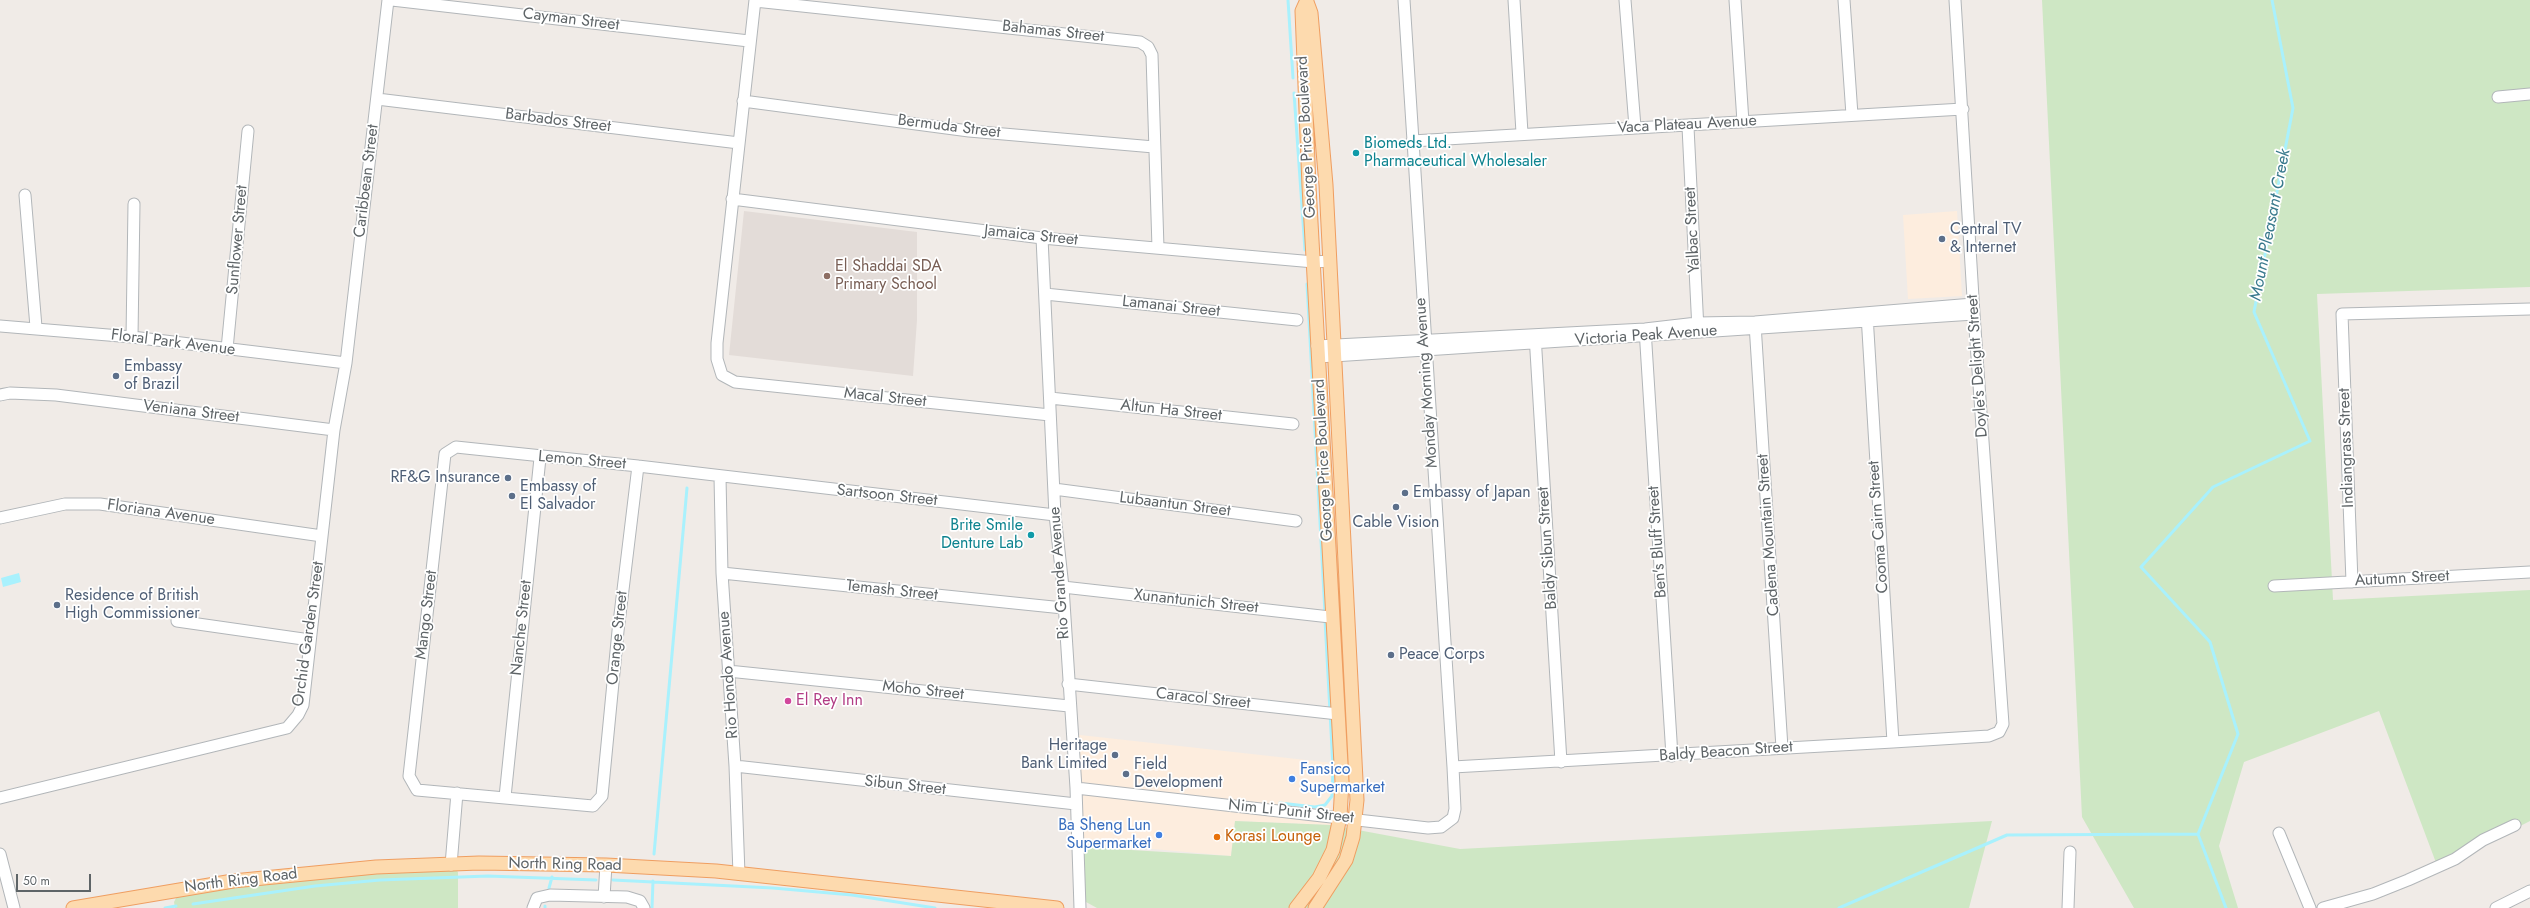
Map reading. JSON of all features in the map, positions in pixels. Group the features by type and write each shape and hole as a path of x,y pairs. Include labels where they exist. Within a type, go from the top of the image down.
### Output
{"main road":[{"name":"George Price Boulevard","path":"1307,1 1311,13 1330,261 1346,544 1357,784 1356,819 1346,860 1324,897 1315,908"},
{"name":"George Price Boulevard","path":"1296,908 1311,889 1333,850 1340,817 1342,782 1318,352 1302,11 1307,1"},
{"path":"1329,545 1346,544"},
{"name":"North Ring Road","path":"73,908 233,881 376,867 451,865 606,865 739,874 1030,907 1057,908"},
{"path":"1311,889 1324,897"}],"street":[{"name":"Caribbean Street","path":"346,363 388,0"},
{"name":"Cayman Street","path":"392,0 749,41"},
{"path":"732,199 740,143 749,41 755,0"},
{"name":"Bahamas Street","path":"755,0 1140,42 1148,47 1152,55 1158,248"},
{"name":"Monday Morning Avenue","path":"1404,0 1453,767"},
{"path":"1514,0 1522,133"},
{"path":"1625,0 1635,127"},
{"path":"1735,0 1743,122"},
{"path":"1844,0 1852,115"},
{"name":"Doyle's Delight Street","path":"1955,0 1963,109 1974,309 2003,724 1999,732"},
{"path":"2498,97 2530,94"},
{"name":"Barbados Street","path":"377,99 740,143"},
{"name":"Bermuda Street","path":"743,101 969,131 1154,147"},
{"name":"Vaca Plateau Avenue","path":"1412,141 1635,127 1688,127 1743,122 1963,109"},
{"name":"Yalbac Street","path":"1688,127 1698,328"},
{"name":"Sunflower Street","path":"227,349 248,131"},
{"path":"25,195 36,327"},
{"name":"Jamaica Street","path":"732,199 1042,238 1314,262 1330,261"},
{"name":"Macal Street","path":"732,199 717,343 717,359 722,375 735,382 1050,415"},
{"path":"132,337 134,204"},
{"name":"Rio Grande Avenue","path":"1042,238 1055,515 1062,587 1069,706 1076,788 1080,908"},
{"name":"Lamanai Street","path":"1045,294 1297,320"},
{"name":"Victoria Peak Avenue","path":"1318,352 1535,338 1644,333 1698,328 1755,326 1974,309"},
{"name":"Indiangrass Street","path":"2352,582 2342,314 2530,309"},
{"name":"Cooma Cairn Street","path":"1867,317 1893,742"},
{"name":"Floral Park Avenue","path":"0,326 36,327 132,337 346,363"},
{"name":"Cadena Mountain Street","path":"1755,326 1782,748"},
{"name":"Ben's Bluff Street","path":"1644,333 1672,756"},
{"name":"Baldy Sibun Street","path":"1535,338 1561,762"},
{"name":"Orchid Garden Street","path":"0,798 287,728 298,715 303,705 334,430 346,363"},
{"name":"Veniana Street","path":"0,395 10,393 56,395 334,430"},
{"name":"Altun Ha Street","path":"1050,398 1293,424"},
{"name":"Lemon Street","path":"445,454 456,447 540,458 638,466 720,477"},
{"name":"Mango Street","path":"445,454 409,776 417,790 457,794"},
{"name":"Nanche Street","path":"504,798 540,458"},
{"name":"Orange Street","path":"504,798 593,806 602,796 618,631 638,466"},
{"name":"Sartsoon Street","path":"720,477 1055,515"},
{"name":"Rio Hondo Avenue","path":"720,477 722,573 735,766 739,874"},
{"name":"Lubaantun Street","path":"1054,489 1296,521"},
{"name":"Floriana Avenue","path":"0,518 65,504 100,504 322,536"},
{"name":"Autumn Street","path":"2274,586 2530,572"},
{"name":"Temash Street","path":"722,573 1063,608"},
{"name":"Xunantunich Street","path":"1062,587 1330,617"},
{"path":"177,621 310,640"},
{"name":"Moho Street","path":"728,670 1069,706"},
{"name":"Caracol Street","path":"1068,684 1338,714"},
{"name":"Baldy Beacon Street","path":"1453,767 1672,756 1989,736 1999,732"},
{"name":"Sibun Street","path":"735,766 1076,804"},
{"name":"Nim Li Punit Street","path":"1076,788 1441,827 1453,818 1455,809 1453,767"},
{"path":"451,865 457,794 504,798"},
{"path":"2323,908 2373,894 2408,880 2455,859 2484,840 2515,825"},
{"path":"2279,833 2310,908"},
{"path":"2068,908 2070,852"},
{"path":"0,854 14,908"},
{"path":"604,896 606,865"},
{"path":"2496,908 2530,891"},
{"path":"532,908 537,898 543,895 634,898 640,901 644,908"}],"shaded area":[{"name":"El Shaddai SDA Primary School","path":"744,211 917,232 917,320 913,376 729,355"},
{"path":"1957,211 1962,296 1908,299 1903,215"},
{"path":"1071,734 1333,763 1331,825 1235,821 1231,856 1075,842"}],"green space":[{"path":"2042,0 2530,0 2530,287 2317,294 2333,600 2530,590 2530,821 2438,868 2379,711 2244,762 2219,846 2238,908 2134,908 2082,817"},
{"path":"1235,821 1331,825 1460,849 1992,821 1969,908 1097,908 1086,902 1081,847 1231,856"},
{"path":"451,865 458,872 458,908 175,908 174,902 181,888"}],"water":[{"path":"19,573 21,582 3,587 1,578"}],"waterway":[{"path":"1288,0 1293,78"},
{"name":"Mount Pleasant Creek","path":"2226,908 2198,834 2238,734 2210,642 2141,567 2213,487 2310,441 2254,312 2293,108 2272,0"},
{"path":"1294,93 1305,250"},
{"path":"1307,284 1325,613"},
{"path":"654,854 687,488"},
{"path":"1280,803 1315,807 1325,805 1332,796 1333,768 1325,619"},
{"path":"1839,908 2007,835 2198,834"},
{"path":"193,904 315,886 380,880 488,876 596,880"},
{"path":"549,888 552,877"},
{"path":"613,880 773,888 852,895 935,908"},
{"path":"652,908 653,881"},
{"path":"165,908 176,906"}],"place":[{"name":"Biomeds Ltd. Pharmaceutical Wholesaler","path":"1356,153"},
{"name":"Central TV & Internet","path":"1942,239"},
{"name":"El Shaddai SDA Primary School","path":"827,276"},
{"name":"Embassy of Brazil","path":"116,376"},
{"name":"RF&G Insurance","path":"508,478"},
{"name":"Embassy of Japan","path":"1405,493"},
{"name":"Embassy of El Salvador","path":"512,496"},
{"name":"Cable Vision","path":"1396,507"},
{"name":"Brite Smile Denture Lab","path":"1031,535"},
{"name":"Residence of British High Commissioner","path":"57,605"},
{"name":"Peace Corps","path":"1391,655"},
{"name":"El Rey Inn","path":"788,701"},
{"name":"Heritage Bank Limited","path":"1115,755"},
{"name":"Field Development","path":"1126,774"},
{"name":"Fansico Supermarket","path":"1292,779"},
{"name":"Ba Sheng Lun Supermarket","path":"1159,835"},
{"name":"Korasi Lounge","path":"1217,837"}]}
